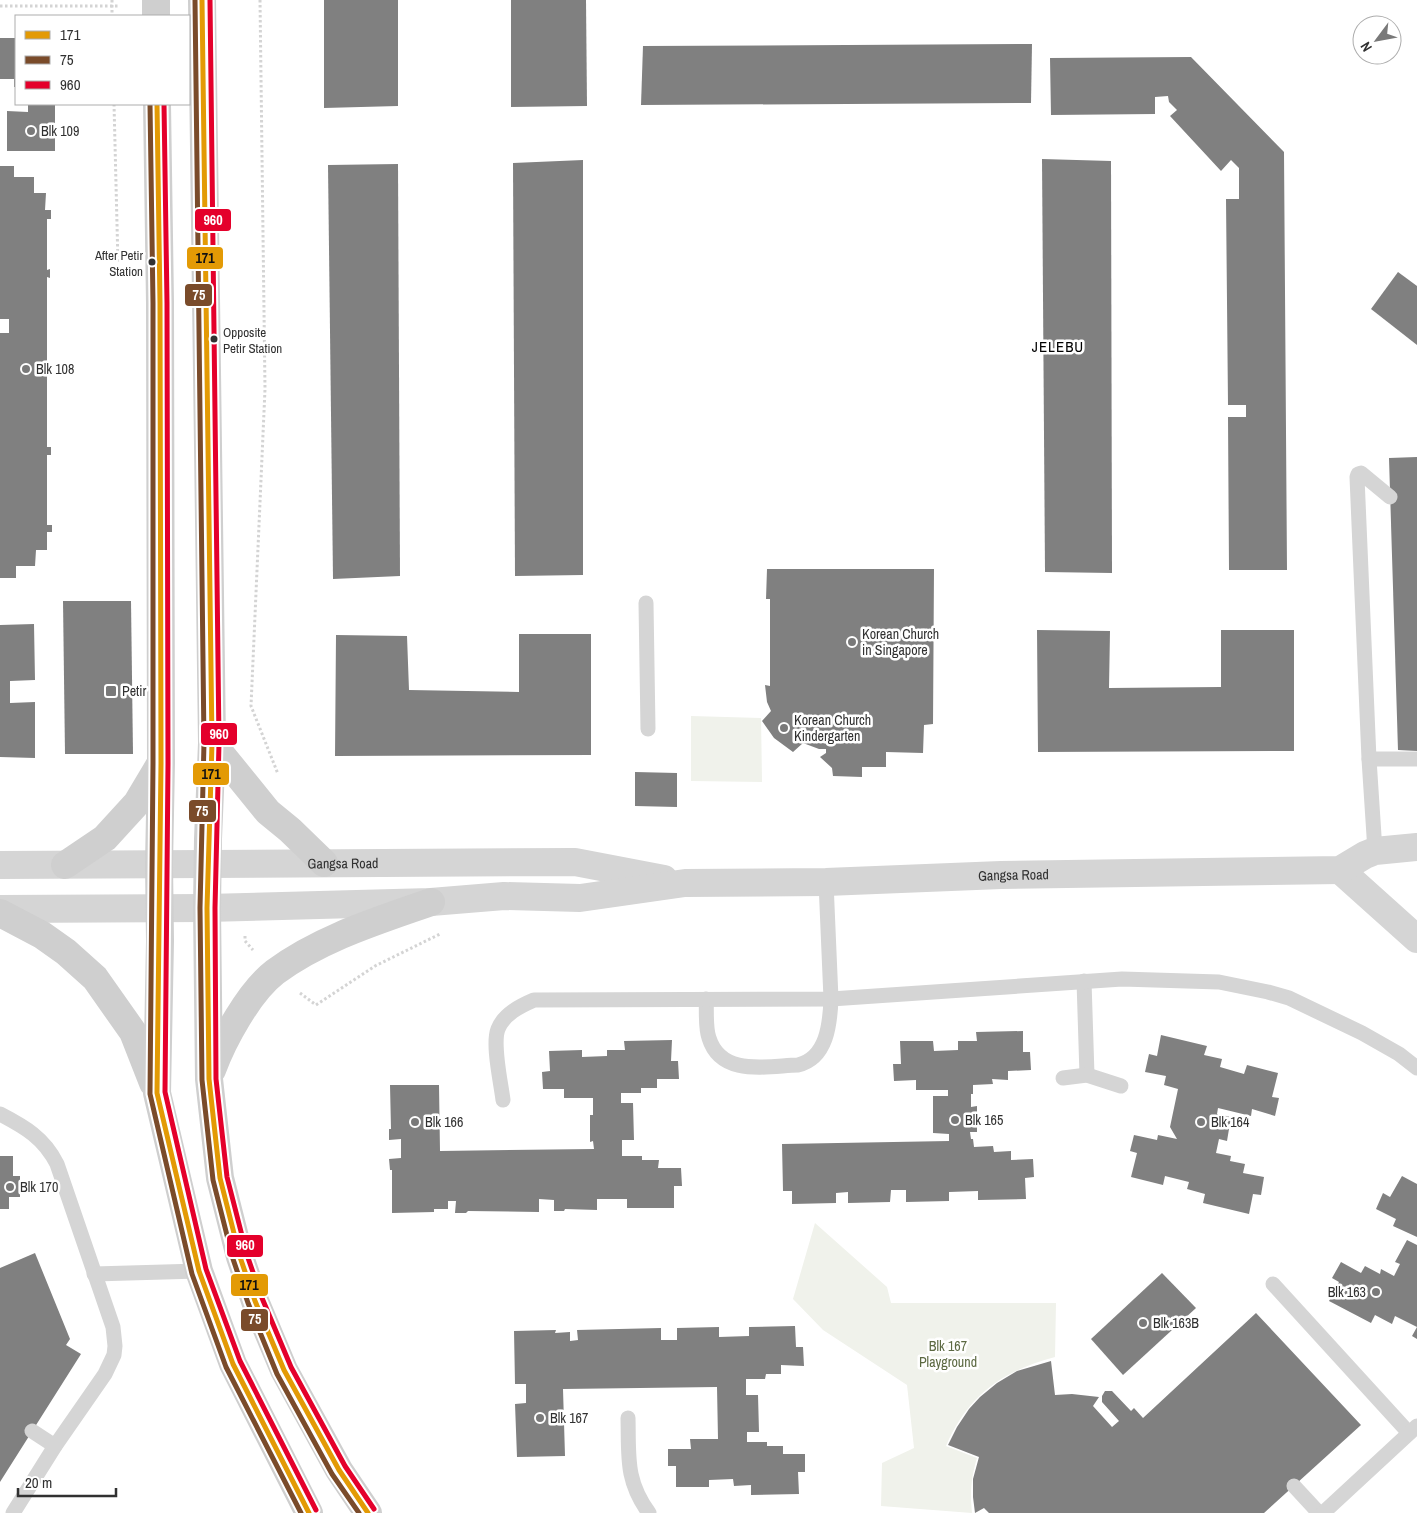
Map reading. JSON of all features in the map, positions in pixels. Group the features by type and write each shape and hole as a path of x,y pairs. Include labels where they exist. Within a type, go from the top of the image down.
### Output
{"main road":[{"path":"156,0 156,15"},
{"path":"202,0 212,743 206,908 209,1079 220,1178 240,1257 255,1301 284,1370 351,1490 368,1513"},
{"path":"157,105 160,303 161,763 157,1093"},
{"path":"212,743 268,812 290,830 324,863"},
{"path":"65,865 105,838 137,803 161,763"},
{"path":"209,1079 221,1046 258,990 275,973 322,944 362,926 431,902"},
{"path":"0,913 42,935 66,952 95,978 133,1032 157,1093 199,1271 233,1364 309,1513"}],"street":[{"path":"1417,847 1376,851 1365,855 1340,870 1417,939"},
{"name":"Gangsa Road","path":"0,865 575,862 685,883"},
{"name":"Gangsa Road","path":"0,909 206,908 431,902 504,896 580,898 685,883 826,882 1000,875 1340,870"}],"lane":[{"path":"1376,851 1369,759 1358,474 1361,473 1390,496"},
{"path":"646,603 648,729"},
{"path":"1369,759 1417,759"},
{"path":"706,999 708,1036 713,1048 732,1064 742,1067 798,1064 813,1058 821,1048 826,1034 831,999 826,882"},
{"path":"503,1100 496,1042 498,1029 519,1006 534,1000 831,999 1122,979 1219,982 1289,998 1337,1020 1399,1054 1417,1068"},
{"path":"1084,981 1087,1074"},
{"path":"1062,1078 1087,1074 1122,1086"},
{"path":"0,1114 36,1136 52,1153 65,1184 113,1328 115,1346 114,1355 105,1374 55,1446 13,1513"},
{"path":"94,1274 199,1271"},
{"path":"1273,1284 1413,1429 1323,1513"},
{"path":"628,1418 629,1470 638,1497 648,1513"},
{"path":"32,1430 55,1446"},
{"path":"1294,1486 1319,1513"}],"path":[{"path":"112,0 112,15"},
{"path":"260,0 265,389 251,706 279,775"},
{"path":"0,6 119,6"},
{"path":"114,105 118,264"}],"green space":[{"path":"691,716 761,718 762,782 691,781"},
{"name":"Blk 167 Playground","path":"815,1223 887,1287 891,1303 1056,1303 1055,1357 1019,1370 989,1388 976,1399 965,1413 946,1446 977,1458 973,1472 972,1513 881,1506 882,1463 914,1448 907,1385 823,1330 793,1299"}],"building":[{"path":"324,0 398,0 398,106 324,108"},
{"path":"511,0 586,0 587,106 511,107"},
{"path":"0,38 15,38 15,87 14,79 0,79"},
{"path":"1032,44 1031,103 641,105 643,46"},
{"path":"1191,57 1284,152 1287,570 1229,570 1228,417 1246,417 1246,405 1228,405 1226,199 1239,199 1239,168 1231,160 1221,171 1170,116 1177,110 1169,102 1168,96 1155,97 1155,114 1051,115 1050,58"},
{"name":"Blk 109","path":"28,105 55,105 55,151 7,151 7,111 28,112"},
{"path":"1042,159 1111,161 1112,573 1045,572"},
{"path":"583,160 583,575 515,576 513,163"},
{"path":"398,164 400,576 333,579 328,165"},
{"name":"Blk 108","path":"0,166 14,166 14,177 34,177 34,193 46,193 45,210 51,210 51,219 47,219 47,270 50,269 50,278 47,277 47,365 51,365 51,373 47,373 47,447 51,447 51,455 47,455 47,525 52,525 52,532 47,532 47,550 36,550 35,566 16,566 16,578 0,578 0,333 9,333 9,319 0,319"},
{"path":"1398,272 1417,286 1417,345 1371,309"},
{"path":"1417,457 1417,751 1398,750 1389,458"},
{"name":"Korean Church in Singapore","path":"767,569 934,569 933,724 924,725 923,753 886,752 886,767 862,767 862,777 833,776 832,768 820,757 826,753 826,749 819,749 803,743 793,752 774,738 762,721 771,711 767,702 765,685 770,686 770,599 766,599"},
{"path":"63,601 131,601 133,754 65,754"},
{"path":"34,624 35,680 10,681 10,703 35,702 35,758 0,757 0,625"},
{"path":"1037,630 1110,631 1109,688 1221,687 1221,630 1294,630 1294,751 1038,752"},
{"path":"519,634 591,634 591,755 335,756 336,635 407,636 409,690 519,692"},
{"path":"635,772 677,773 677,807 635,806"},
{"name":"Blk 165","path":"1023,1031 1023,1052 1030,1052 1031,1070 1008,1071 1008,1080 992,1079 993,1084 973,1085 971,1107 977,1106 977,1132 970,1132 974,1147 993,1146 994,1152 1011,1151 1011,1160 1033,1159 1034,1177 1025,1178 1026,1199 978,1200 978,1191 949,1192 949,1201 906,1202 906,1190 891,1190 890,1202 848,1203 848,1192 836,1193 836,1203 792,1204 792,1191 783,1191 782,1144 949,1141 949,1134 933,1133 933,1096 948,1096 948,1090 916,1090 916,1080 894,1081 893,1064 901,1064 900,1041 933,1041 934,1051 958,1050 958,1041 977,1041 976,1032"},
{"name":"Blk 164","path":"1161,1035 1207,1046 1204,1055 1222,1059 1220,1067 1244,1074 1247,1065 1278,1073 1272,1097 1279,1098 1275,1116 1252,1109 1251,1116 1218,1108 1217,1114 1231,1117 1227,1141 1219,1139 1216,1153 1231,1156 1230,1161 1245,1164 1243,1173 1264,1177 1261,1195 1253,1194 1249,1214 1203,1203 1205,1194 1187,1189 1189,1182 1165,1176 1163,1185 1131,1177 1137,1153 1130,1151 1134,1135 1157,1140 1158,1135 1177,1139 1170,1127 1178,1089 1164,1085 1166,1076 1145,1072 1149,1054 1157,1056"},
{"name":"Blk 166","path":"672,1040 671,1061 678,1061 679,1079 657,1079 657,1088 641,1088 641,1093 621,1093 621,1103 633,1103 634,1140 622,1140 622,1156 642,1156 642,1160 659,1160 658,1168 681,1168 682,1186 674,1186 674,1208 627,1208 627,1199 597,1199 597,1210 565,1209 564,1211 554,1211 554,1200 539,1199 539,1212 468,1211 466,1213 455,1213 456,1201 448,1201 448,1209 434,1209 434,1212 392,1213 392,1170 390,1170 389,1159 401,1158 401,1139 389,1140 389,1129 391,1129 390,1085 439,1085 440,1151 594,1149 593,1141 590,1142 590,1115 593,1115 593,1098 564,1098 564,1089 543,1089 542,1072 550,1071 549,1051 582,1050 582,1057 607,1056 607,1050 625,1050 624,1041"},
{"name":"Blk 170","path":"0,1156 13,1156 13,1176 20,1176 20,1197 9,1197 9,1209 0,1209"},
{"path":"1402,1176 1417,1184 1417,1237 1393,1226 1396,1219 1376,1209 1383,1193 1390,1197"},
{"name":"Blk 163","path":"1407,1240 1417,1245 1417,1327 1395,1316 1392,1324 1375,1315 1371,1323 1329,1301 1339,1282 1332,1278 1341,1262 1361,1273 1365,1266 1380,1274 1381,1269 1394,1276 1400,1264 1395,1262"},
{"path":"35,1253 70,1339 66,1345 81,1354 0,1482 0,1268"},
{"name":"Blk 163B","path":"1162,1273 1196,1308 1123,1375 1091,1339"},
{"path":"1256,1313 1361,1425 1264,1513 989,1513 984,1508 975,1513 973,1479 979,1457 948,1445 969,1409 997,1383 1017,1371 1051,1361 1055,1395 1072,1394 1099,1397 1093,1406 1112,1427 1119,1421 1102,1402 1102,1396 1105,1391 1112,1391 1131,1411 1134,1408 1143,1418"},
{"name":"Blk 167","path":"795,1326 796,1347 803,1347 804,1366 781,1365 781,1374 766,1374 765,1379 746,1379 746,1395 758,1395 759,1432 747,1432 747,1442 767,1442 767,1446 783,1446 783,1454 805,1454 805,1472 798,1472 799,1494 751,1495 751,1485 734,1486 733,1479 709,1480 709,1487 676,1487 676,1466 668,1466 668,1449 691,1449 690,1439 718,1439 717,1387 563,1389 565,1456 517,1457 515,1404 526,1403 526,1384 515,1384 514,1331 556,1330 555,1333 570,1332 570,1341 578,1340 577,1330 661,1328 661,1340 677,1340 677,1328 719,1327 719,1337 749,1336 749,1327"},
{"path":"1417,1327 1417,1339 1412,1336"}],"transit line":[{"name":"75","path":"195,0 204,743 200,908 202,1080 213,1180 233,1259 248,1303 277,1374 332,1474 359,1513"},
{"name":"171","path":"202,0 212,743 207,908 209,1079 220,1178 240,1257 255,1301 284,1370 339,1470 368,1513"},
{"name":"960","path":"210,0 219,743 215,908 216,1079 227,1177 247,1255 262,1298 291,1367 345,1466 374,1509"},
{"name":"75","path":"150,105 153,303 153,763 150,1094 192,1274 226,1367 301,1513"},
{"name":"171","path":"157,105 160,303 161,763 157,1093 199,1271 233,1364 309,1513"},
{"name":"960","path":"164,105 167,303 168,763 165,1092 206,1269 240,1361 316,1510"}],"place":[{"name":"Blk 109","path":"31,131"},
{"name":"After Petir Station","path":"152,262"},
{"name":"Opposite Petir Station","path":"214,339"},
{"name":"Blk 108","path":"26,369"},
{"name":"Korean Church in Singapore","path":"852,642"},
{"name":"Petir","path":"111,691"},
{"name":"Korean Church Kindergarten","path":"784,728"},
{"name":"Blk 165","path":"955,1120"},
{"name":"Blk 166","path":"415,1122"},
{"name":"Blk 164","path":"1201,1122"},
{"name":"Blk 170","path":"10,1187"},
{"name":"Blk 163","path":"1376,1292"},
{"name":"Blk 163B","path":"1143,1323"},
{"name":"Blk 167","path":"540,1418"}],"district":[{"name":"JELEBU","path":"1058,346"}]}
